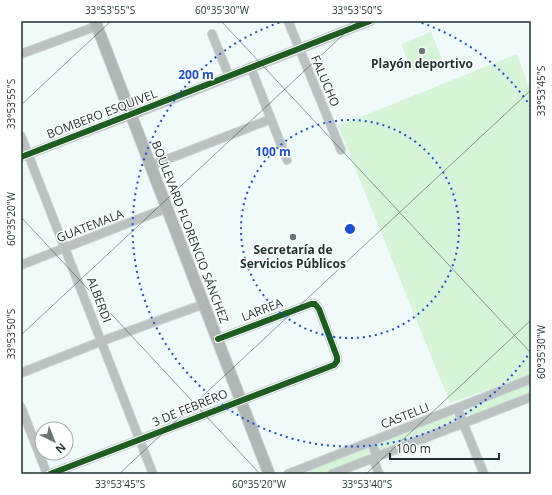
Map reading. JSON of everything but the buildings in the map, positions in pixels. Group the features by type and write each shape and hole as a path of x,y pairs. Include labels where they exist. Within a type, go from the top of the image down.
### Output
{"main road":[{"name":"BOULEVARD FLORENCIO SÁNCHEZ","path":"96,23 269,474"}],"street":[{"name":"FALUCHO","path":"288,21 341,150"},
{"name":"BOMBERO ESQUIVEL","path":"24,155 131,115 370,21"},
{"path":"21,54 96,23"},
{"path":"212,34 229,76"},
{"path":"251,68 287,160"},
{"path":"150,166 271,119"},
{"name":"ALBERDI","path":"21,136 24,155 65,248 153,474"},
{"name":"GUATEMALA","path":"21,266 167,208"},
{"path":"21,373 102,341 204,304"},
{"name":"LARREA","path":"218,339 311,304 315,304 319,309 337,357 337,361"},
{"name":"3 DE FEBRERO","path":"48,474 334,365 337,361"},
{"name":"CASTELLI","path":"288,474 531,379"},
{"path":"332,474 531,397"},
{"path":"21,407 48,474"},
{"path":"457,408 484,474"},
{"path":"371,442 379,474"}],"green space":[{"name":"Playón deportivo","path":"431,32 442,59 412,71 401,44"},
{"path":"517,54 531,92 531,375 450,403 338,126"},
{"path":"531,383 531,393 471,416 466,414 465,410 467,408"},
{"path":"450,415 454,416 456,419 453,424 378,452 375,444"},
{"path":"370,445 373,454 322,474 310,473 310,469"}],"cycle path":[{"path":"21,157 370,21"},
{"path":"50,474 334,365 337,361 337,357 319,309 315,304 311,304 218,339"}],"place":[{"name":"Playón deportivo","path":"422,51"},
{"name":"Secretaría de Servicios Públicos","path":"293,237"}]}
